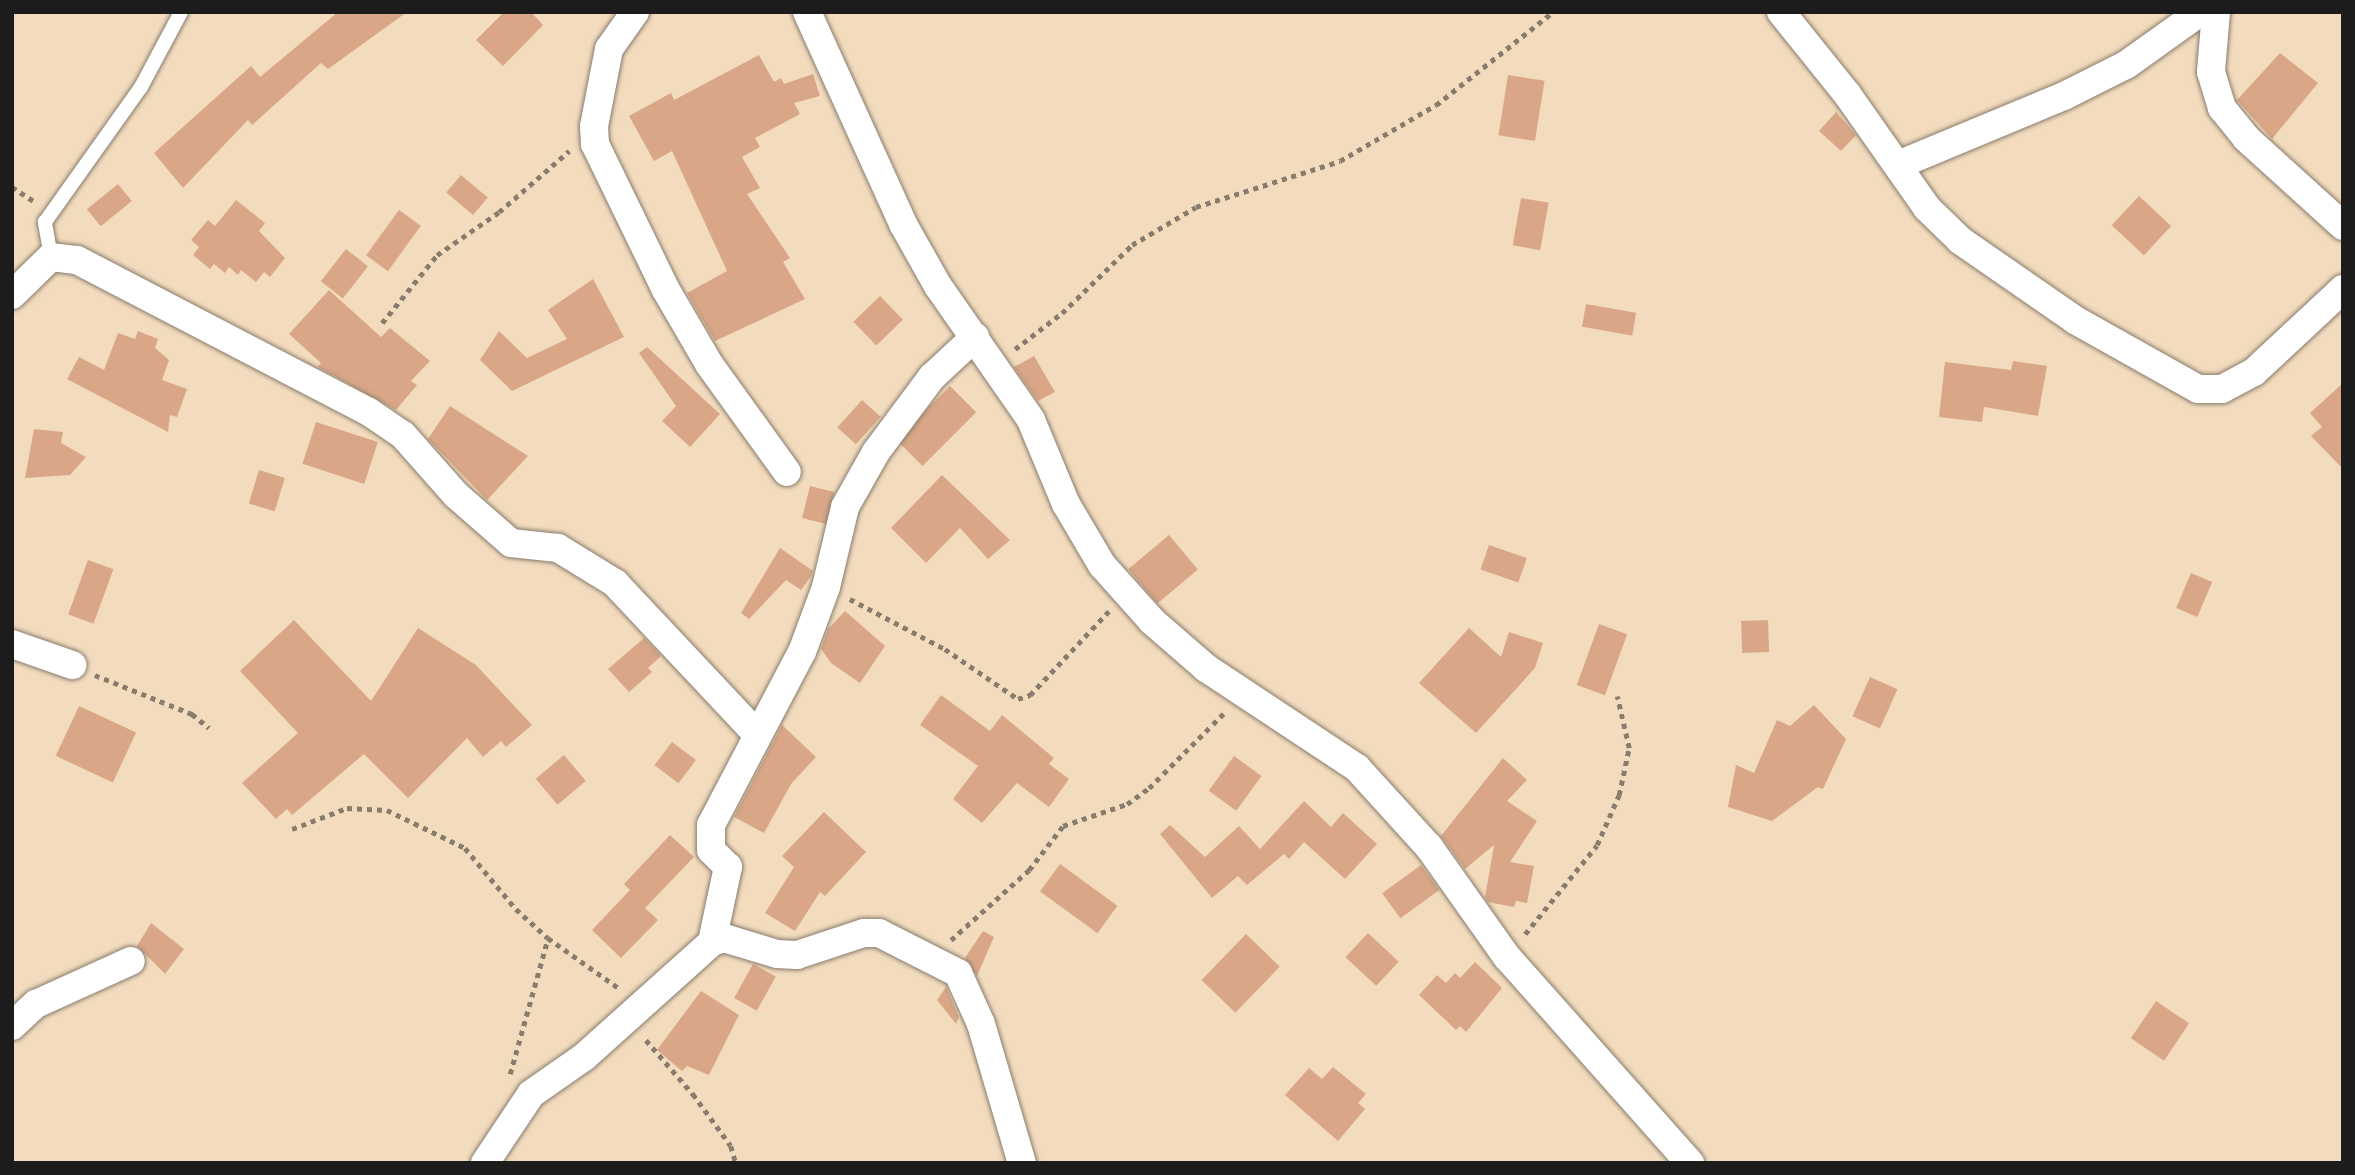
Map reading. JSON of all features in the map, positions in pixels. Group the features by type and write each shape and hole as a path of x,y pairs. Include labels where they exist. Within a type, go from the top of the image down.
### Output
{"street":[{"path":"635,12 608,49 594,126 604,165 666,290 709,364 788,472"},
{"path":"807,12 903,225 938,286 995,364 1031,420 1066,504 1102,565 1152,621 1241,695 1332,748 1357,768 1429,847 1507,957 1690,1163"},
{"path":"1781,12 1898,165 1927,208 1961,241 2075,320 2198,389 2222,389 2254,372 2343,289"},
{"path":"1898,165 2064,96 2126,65 2200,12"},
{"path":"2216,12 2211,72 2222,108 2246,138 2343,226"},
{"path":"12,295 51,257 93,265 321,384 395,428 456,495 511,542 558,548 615,583 757,734"},
{"path":"712,942 728,867 711,850 711,825 757,734 792,675 826,587 834,541 859,478 932,377 975,337"},
{"path":"12,644 72,665"},
{"path":"485,1163 531,1094 584,1057 712,942 724,938 777,954 797,955 849,936 878,933 958,973 969,991 1023,1163"},
{"path":"12,1026 36,1004 131,961"}],"lane":[{"path":"51,257 45,222 114,130 181,12"}],"path":[{"path":"995,364 1062,313 1132,245 1196,207 1340,161 1436,105 1553,12"},
{"path":"382,323 438,255 499,212 594,126"},
{"path":"826,587 945,649 1018,699 1030,695 1127,593"},
{"path":"72,665 192,713 209,728"},
{"path":"930,960 1029,870 1063,826 1127,804 1149,788 1241,695"},
{"path":"1507,957 1591,853 1609,819 1629,748 1618,696"},
{"path":"292,829 347,808 387,810 464,849 516,909 548,939 616,984 636,1009 648,1045 693,1094 731,1146 736,1163"},
{"path":"507,1084 548,939"}],"building":[{"path":"338,12 407,12 328,69 321,63 252,125 248,120 183,188 154,153 251,66 260,77"},
{"path":"504,12 531,12 543,25 503,66 476,40"},
{"path":"2280,53 2318,83 2272,139 2237,100"},
{"path":"759,55 774,82 781,78 784,84 813,74 820,96 794,103 800,114 755,138 760,147 742,157 760,188 747,194 790,258 783,262 805,299 715,341 687,293 727,271 672,151 654,161 629,116 671,93 674,100"},
{"path":"1508,75 1545,81 1535,141 1498,135"},
{"path":"1836,112 1856,135 1841,151 1819,131"},
{"path":"461,175 488,197 473,215 446,193"},
{"path":"118,184 132,201 101,226 87,209"},
{"path":"2139,196 2171,226 2144,255 2112,225"},
{"path":"1521,198 1549,203 1540,250 1513,245"},
{"path":"236,200 265,223 259,231 285,258 270,277 264,272 256,282 241,270 238,275 229,267 225,273 214,264 210,269 193,255 199,247 191,240 208,220 215,226"},
{"path":"399,210 421,226 388,271 366,255"},
{"path":"346,249 368,266 343,299 321,281"},
{"path":"593,279 624,337 512,391 480,360 499,331 527,358 567,339 548,310"},
{"path":"329,290 381,337 390,328 430,361 411,381 417,385 396,410 318,367 321,363 289,334"},
{"path":"880,296 903,320 876,345 853,322"},
{"path":"1586,304 1636,313 1632,336 1582,327"},
{"path":"138,331 158,339 155,348 169,360 162,380 187,389 177,417 170,415 168,432 67,379 79,357 104,370 118,333 135,339"},
{"path":"647,347 720,414 690,447 662,421 676,406 639,353"},
{"path":"1034,356 1055,392 1038,401 1014,367"},
{"path":"2013,361 2047,366 2038,416 1984,407 1982,422 1939,417 1945,362 2011,370"},
{"path":"2343,383 2343,469 2311,436 2322,427 2310,413"},
{"path":"950,386 976,412 922,466 896,440"},
{"path":"862,400 881,417 856,444 837,427"},
{"path":"450,406 528,456 487,500 428,439"},
{"path":"316,422 378,442 364,484 302,464"},
{"path":"34,429 63,432 61,443 86,457 70,475 25,478"},
{"path":"259,470 285,478 275,511 249,503"},
{"path":"942,475 1010,540 988,559 960,528 926,563 891,528"},
{"path":"810,486 834,492 826,524 802,518"},
{"path":"1169,535 1198,569 1157,604 1128,569"},
{"path":"1489,545 1527,558 1518,583 1481,570"},
{"path":"780,548 813,571 811,576 801,590 786,580 749,619 741,613"},
{"path":"88,560 113,569 94,624 68,615"},
{"path":"2191,573 2212,582 2197,617 2176,608"},
{"path":"845,611 885,646 860,683 831,663 821,649 828,629"},
{"path":"294,620 371,701 418,628 476,665 532,725 506,747 501,741 483,757 467,738 408,798 364,754 292,815 287,809 276,819 242,783 298,733 240,671"},
{"path":"1768,620 1769,652 1742,653 1741,621"},
{"path":"1599,624 1627,634 1605,695 1577,685"},
{"path":"1469,628 1501,657 1509,632 1543,643 1535,668 1476,733 1419,683"},
{"path":"644,638 661,656 648,668 652,672 629,692 608,669"},
{"path":"1870,677 1897,689 1880,728 1853,716"},
{"path":"941,695 990,731 1002,715 1054,758 1049,764 1069,779 1049,807 1017,783 982,823 953,799 978,766 920,725"},
{"path":"1814,705 1846,739 1823,789 1818,787 1772,821 1728,807 1736,765 1754,773 1777,720 1790,726"},
{"path":"79,706 136,733 113,782 56,756"},
{"path":"782,725 816,757 791,784 764,833 734,817"},
{"path":"672,742 696,760 679,783 655,765"},
{"path":"564,755 586,781 558,805 536,779"},
{"path":"1234,756 1262,776 1236,811 1209,791"},
{"path":"1503,758 1527,780 1507,801 1537,821 1510,862 1534,866 1527,903 1516,901 1514,907 1488,902 1485,897 1494,845 1465,869 1441,836"},
{"path":"1304,801 1331,827 1343,813 1377,844 1345,879 1304,842 1289,859 1284,854 1247,885 1238,876 1212,898 1160,834 1170,825 1205,857 1239,826 1260,849"},
{"path":"824,812 866,852 825,896 820,892 795,931 765,913 794,867 782,856"},
{"path":"670,835 694,857 645,908 658,920 621,958 592,930 630,890 624,884"},
{"path":"1060,864 1117,906 1097,933 1040,892"},
{"path":"1421,865 1439,890 1400,918 1382,893"},
{"path":"151,923 184,949 165,974 137,946"},
{"path":"983,931 994,937 977,976 965,958"},
{"path":"1368,933 1399,962 1376,986 1345,957"},
{"path":"1246,934 1280,967 1235,1013 1202,980"},
{"path":"1475,962 1502,988 1466,1032 1460,1026 1456,1030 1419,995 1437,975 1446,983 1455,973 1460,978"},
{"path":"753,964 776,977 757,1011 734,998"},
{"path":"946,987 959,1017 956,1024 937,1000"},
{"path":"701,991 739,1015 709,1075 687,1066 682,1071 657,1050"},
{"path":"2156,1001 2189,1023 2164,1061 2131,1038"},
{"path":"1333,1067 1366,1094 1358,1103 1365,1109 1338,1141 1285,1095 1309,1068 1322,1079"}]}
